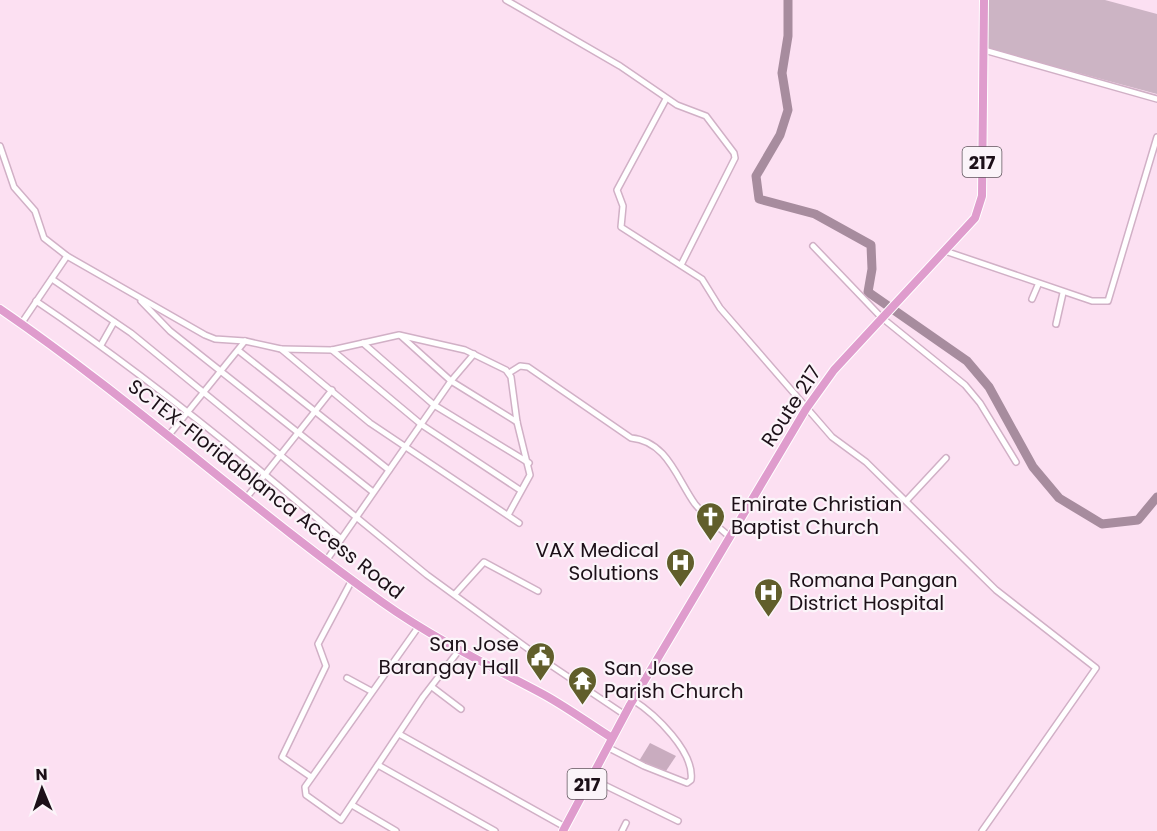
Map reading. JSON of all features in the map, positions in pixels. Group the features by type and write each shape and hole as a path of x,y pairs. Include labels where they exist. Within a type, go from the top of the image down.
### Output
{"main road":[{"name":"Route 217","path":"564,829 633,700 806,409 834,370 975,218 982,196 984,0"},
{"name":"SCTEX-Floridablanca Access Road","path":"0,309 66,354 352,580 419,626 509,678 540,693 612,738"}],"street":[{"path":"506,0 620,66 666,99 709,118 735,156 681,265"},
{"path":"984,50 1157,99"},
{"path":"666,99 616,193 623,206 621,227 702,279 720,309 740,328 806,409 832,437 866,462 907,500 996,590 1096,668 982,831"},
{"path":"945,252 1038,285 1100,303 1108,301 1157,137"},
{"path":"0,146 14,188 35,210 44,238 67,256 214,339 245,341 281,349 332,350 399,335 465,350 509,373"},
{"path":"813,246 883,315 965,385 981,403 1016,462"},
{"path":"21,324 67,256"},
{"path":"52,279 114,322 204,392 427,575 549,664 625,715"},
{"path":"1032,299 1038,285"},
{"path":"1056,324 1063,292"},
{"path":"139,298 153,316 298,435 373,492"},
{"path":"36,301 101,345 265,475 341,539"},
{"path":"101,345 114,322"},
{"path":"399,335 451,381 517,422"},
{"path":"169,435 245,341"},
{"path":"363,343 434,405 529,463"},
{"path":"281,349 405,448 519,524"},
{"path":"332,350 422,424 520,490"},
{"path":"238,351 389,470"},
{"path":"326,561 451,381 474,354"},
{"path":"509,373 520,366 528,367 631,438 638,439 662,453 673,466 694,503 730,537"},
{"path":"508,515 520,490 530,478 529,463 517,422 509,373"},
{"path":"247,497 332,390"},
{"path":"907,500 946,458"},
{"path":"455,594 484,562 538,591"},
{"path":"311,777 282,757 326,666 318,644 352,580"},
{"path":"419,626 371,691 335,747 311,777 305,791 319,806 341,820 460,649"},
{"path":"347,678 371,691"},
{"path":"432,687 461,709"},
{"path":"607,747 648,768 687,783 691,780 689,763 683,752 657,717 633,700"},
{"path":"399,734 564,829"},
{"path":"378,765 495,831"},
{"path":"590,778 678,821"},
{"path":"352,805 396,831"},
{"path":"622,831 626,823"},
{"path":"479,831 483,825"}],"shaded area":[{"path":"985,0 1105,0 1157,14 1157,94 985,48"},
{"path":"650,743 676,756 666,771 639,761"}],"waterway":[{"path":"788,0 788,36 782,73 788,110 780,135 756,176 759,199 815,214 871,245 872,269 868,292 967,361 989,387 1033,467 1059,498 1102,524 1138,520 1157,497"}],"place":[{"name":"Emirate Christian Baptist Church","path":"710,542"},
{"name":"VAX Medical Solutions","path":"680,588"},
{"name":"Romana Pangan District Hospital","path":"768,618"},
{"name":"San Jose Barangay Hall","path":"540,682"},
{"name":"San Jose Parish Church","path":"583,706"}]}
